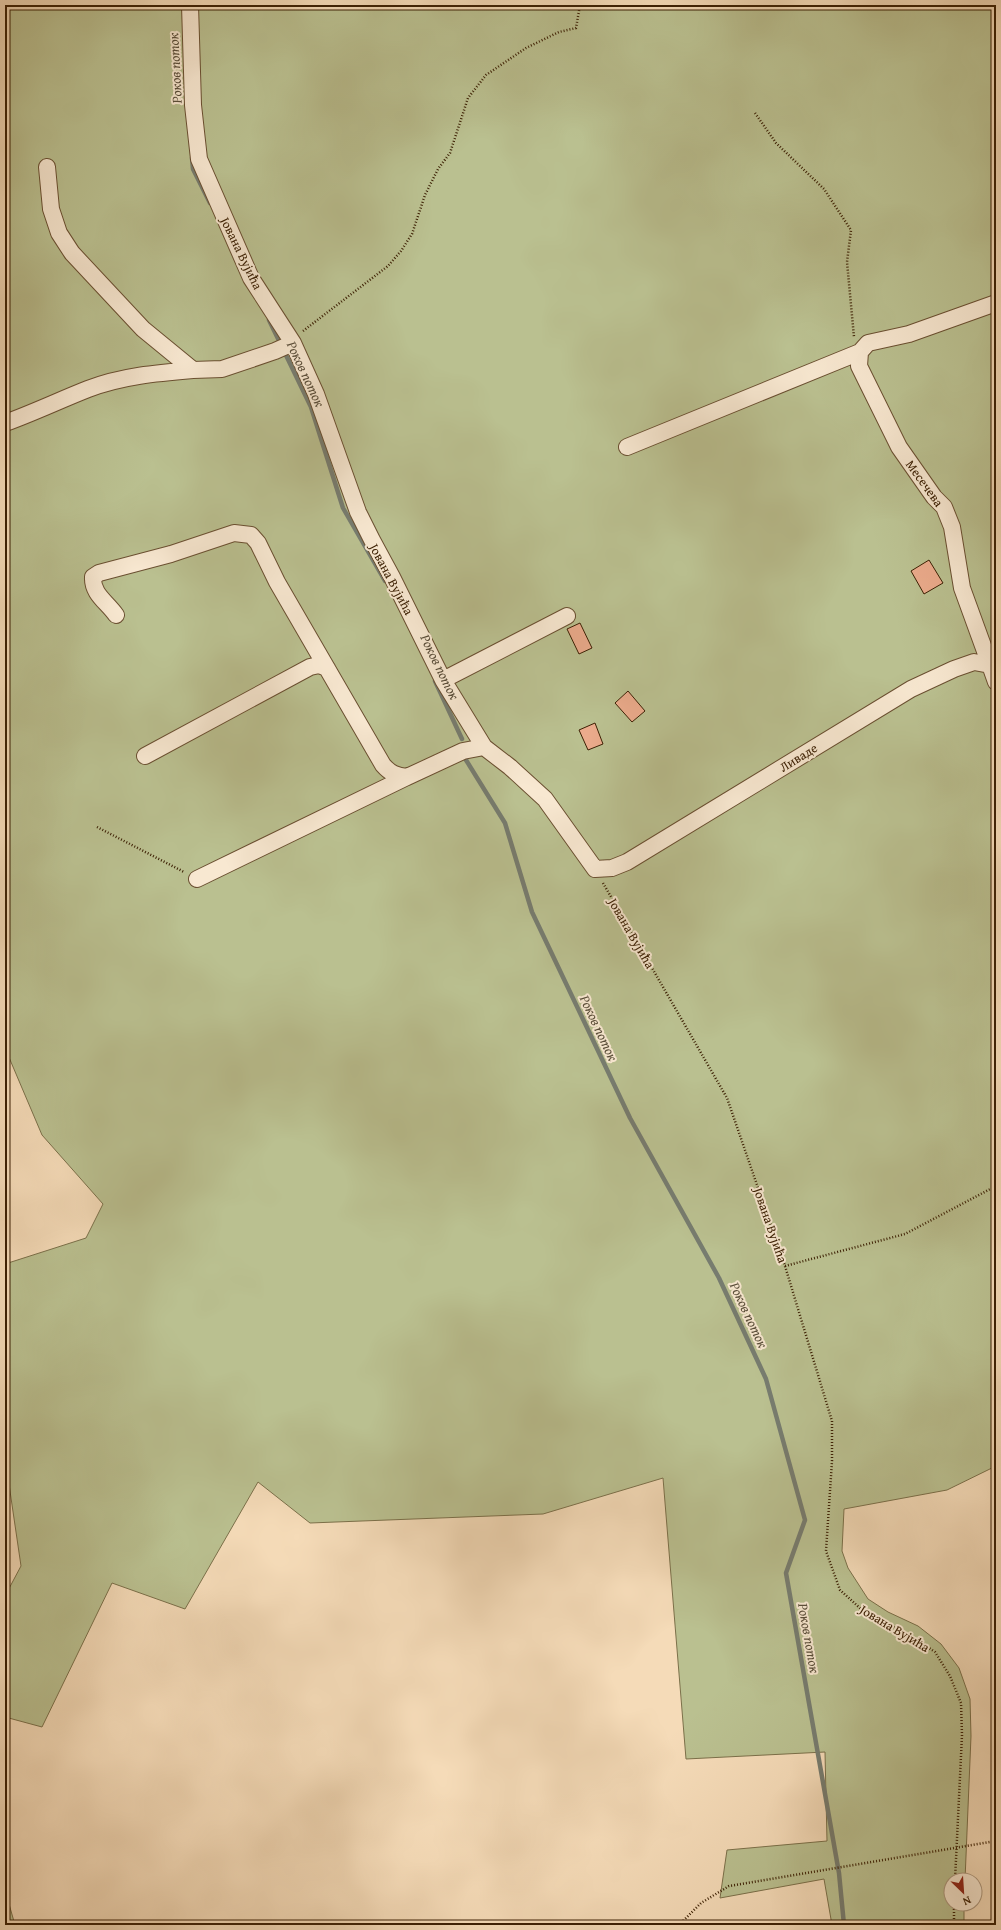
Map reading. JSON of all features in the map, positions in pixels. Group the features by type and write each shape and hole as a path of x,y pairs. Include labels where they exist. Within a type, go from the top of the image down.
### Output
{"street":[{"name":"Јована Вујића","path":"190,5 193,105 199,159 251,278 285,347 316,394 358,512 443,680 484,747 510,767 545,799 595,869"},
{"path":"47,167 51,209 59,233 72,253 143,328 193,370"},
{"path":"627,447 860,352 868,343 909,334 996,303"},
{"path":"5,423 88,389 124,378 156,373 222,369 285,347"},
{"name":"Месечева","path":"860,352 859,366 899,447 934,498 944,507 952,527 962,588 990,665"},
{"path":"116,615 109,605 97,594 93,585 93,577 99,573 171,554 234,533 251,535 258,543 277,582 383,765 389,772 398,776 407,777"},
{"path":"443,680 568,616"},
{"name":"Ливаде","path":"595,869 612,868 645,852 911,689 954,669 974,662 990,665"},
{"path":"145,756 310,667 320,665 327,668"},
{"path":"990,665 996,682"},
{"path":"197,879 463,751 484,747"}],"path":[{"path":"285,347 304,330 388,266 401,251 412,234 425,195 438,170 450,153 468,98 486,75 526,48 559,32 576,28 580,5"},
{"path":"755,113 776,144 824,189 851,230 847,262 853,335 860,352"},
{"path":"97,827 197,879"},
{"name":"Јована Вујића","path":"595,869 727,1098 785,1266 832,1421 832,1460 826,1551 840,1590 862,1610 914,1638 935,1652 950,1676 961,1703 962,1735 955,1872"},
{"path":"785,1266 905,1234 996,1186"},
{"path":"680,1925 700,1903 729,1886 996,1841"},
{"path":"954,1912 954,1925"}],"green space":[{"path":"5,5 996,5 996,1466 947,1490 844,1509 842,1551 848,1568 868,1599 888,1612 918,1626 941,1644 959,1668 970,1699 971,1736 965,1872 943,1872 943,1912 964,1912 964,1925 832,1925 824,1879 720,1898 727,1850 827,1841 825,1752 686,1759 663,1478 543,1514 310,1523 258,1482 185,1609 112,1583 42,1727 5,1717 5,1596 21,1566 5,1457 5,1264 86,1238 103,1204 42,1135 5,1048"},
{"path":"5,1890 15,1925 5,1925"}],"building":[{"path":"929,560 943,583 924,594 911,571"},
{"path":"580,623 592,648 579,654 567,629"},
{"path":"628,691 645,711 632,722 615,703"},
{"path":"595,723 603,744 588,750 579,730"}],"waterway":[{"name":"Роков поток","path":"192,158 193,169 210,203"},
{"name":"Роков поток","path":"269,320 311,407 343,508 385,581"},
{"name":"Роков поток","path":"435,681 462,739"},
{"name":"Роков поток","path":"466,760 505,823 532,912 630,1118 719,1278 766,1379 805,1520 786,1573 839,1873 844,1925"}]}
